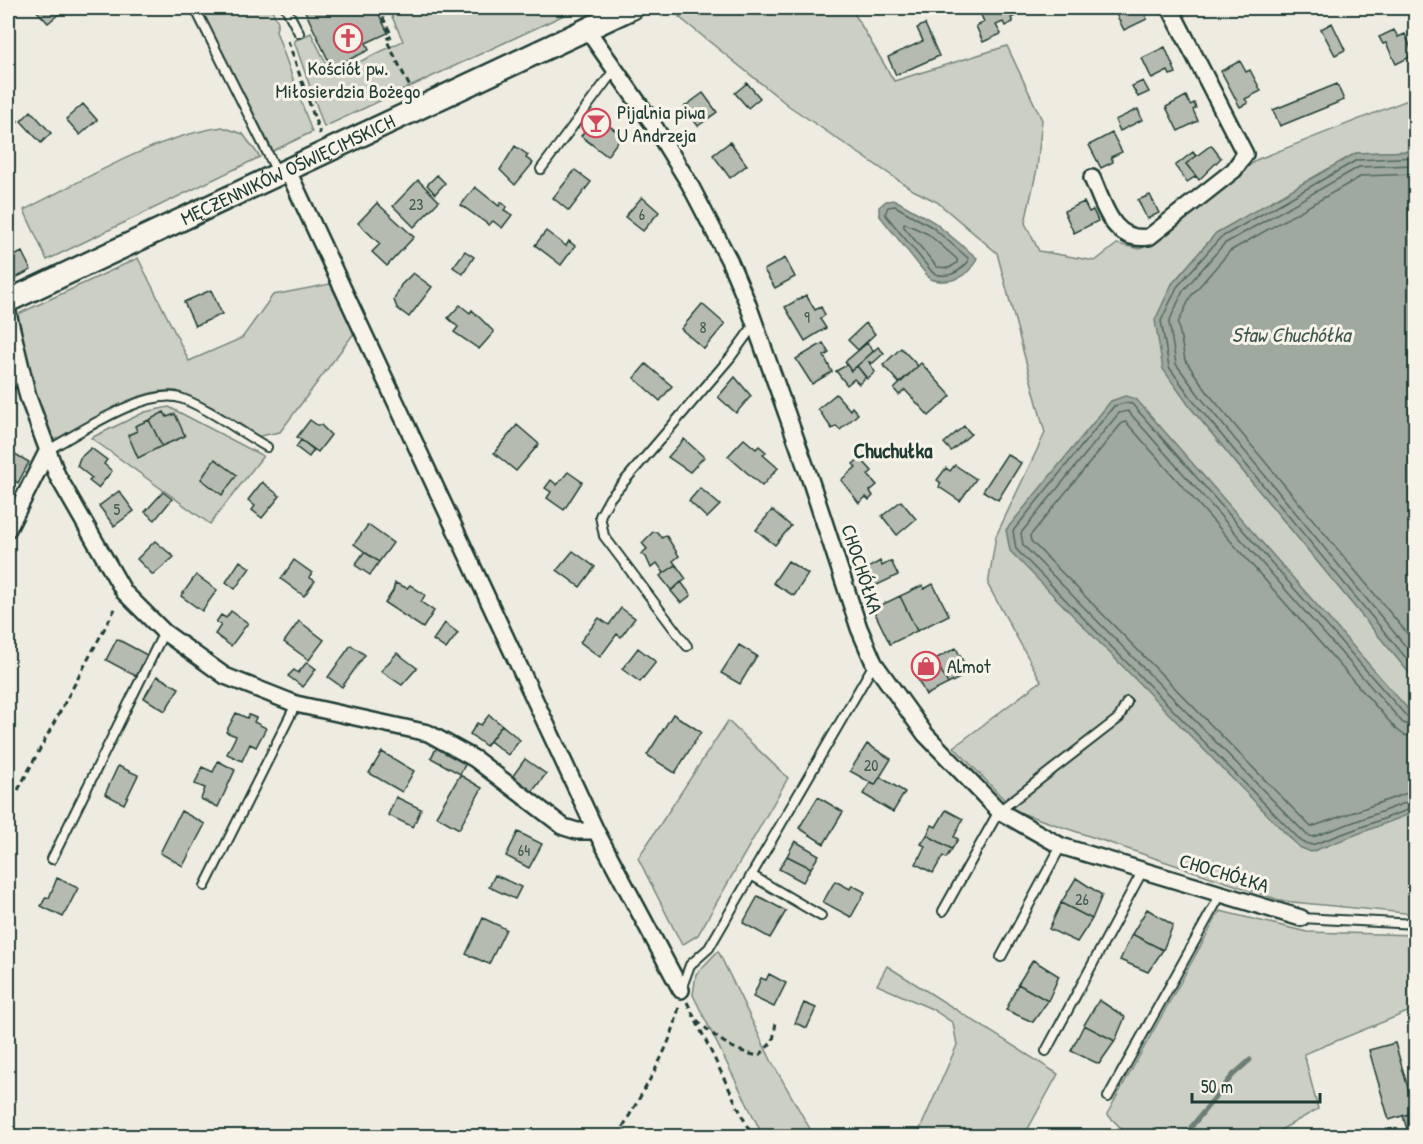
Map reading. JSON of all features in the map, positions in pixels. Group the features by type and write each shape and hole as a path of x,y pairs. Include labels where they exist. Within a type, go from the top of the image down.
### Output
{"main road":[{"name":"MĘCZENNIKÓW OŚWIĘCIMSKICH","path":"8,301 632,8"}],"street":[{"path":"1092,178 1114,225 1120,232 1140,238 1149,237 1234,170 1245,154 1170,8"},
{"name":"CHOCHÓŁKA","path":"586,28 689,183 729,260 810,479 874,663 925,734 999,811 1061,846 1301,918"},
{"path":"283,171 596,831 681,990"},
{"path":"8,313 28,397 57,475 124,592 164,632 225,676 296,704 428,733 475,759 564,828 596,831"},
{"path":"8,383 19,360"},
{"path":"8,529 48,450"}],"lane":[{"path":"195,8 283,171"},
{"path":"286,8 297,29"},
{"path":"541,169 615,69"},
{"path":"687,646 604,536 600,516 610,498 730,358 754,325"},
{"path":"48,450 138,402 164,395 182,398 267,447"},
{"path":"52,859 164,632"},
{"path":"681,990 690,965 709,948 874,663"},
{"path":"943,911 999,811 1119,718 1127,702"},
{"path":"205,886 296,704"},
{"path":"1001,957 1061,846"},
{"path":"1046,1051 1143,870"},
{"path":"751,875 821,916"},
{"path":"1108,1097 1221,894"},
{"path":"1301,918 1416,924"}],"path":[{"path":"378,8 392,36 386,39 413,93"},
{"path":"297,29 284,30 321,135"},
{"path":"18,790 124,592"},
{"path":"681,990 752,1137"},
{"path":"618,1137 664,1048 677,1016 681,990"},
{"path":"694,1016 717,1040 740,1052 759,1056 773,1041 776,1022"}],"shaded area":[{"path":"200,8 271,8 278,22 276,31 312,132 273,151"},
{"path":"388,8 579,8 324,127 294,41 311,33 332,75 403,41"},
{"path":"698,8 851,8 894,81 1007,46 1042,120 1037,169 1025,223 1039,251 1095,261 1117,244 1140,249 1164,237 1256,160 1415,97 1415,151 1356,153 1216,233 1172,284 1190,407 1415,680 1415,914 1282,901 1015,811 954,747 1041,681 988,585 996,536 1045,433 997,253 937,202 913,190 789,106 679,17"},
{"path":"222,127 243,134 260,157 47,260 24,210 145,150 196,132"},
{"path":"138,258 189,361 242,338 273,295 330,284 355,332 280,432 255,437 177,391 162,391 129,400 51,443 34,396 14,316"},
{"path":"169,407 263,456 210,524 91,438 145,412"},
{"path":"728,721 788,778 698,935 682,945 638,858"},
{"path":"1220,911 1307,932 1415,935 1415,1009 1304,1054 1318,1109 1270,1136 1129,1136 1107,1114"},
{"path":"718,951 772,1062 814,1136 763,1136 693,995 696,974"},
{"path":"887,966 1058,1074 1024,1136 917,1136 957,1045 953,1023 932,1009 877,985"}],"water":[{"name":"Staw Chuchółka","path":"1416,151 1415,680 1190,407 1163,369 1155,320 1172,284 1216,233 1356,153"},
{"path":"895,200 934,222 977,258 969,271 951,280 930,279 879,215 879,207 886,201"},
{"path":"1125,396 1136,399 1415,717 1415,812 1311,852 1299,847 1010,551 1006,530 1111,401"}],"building":[{"path":"34,8 66,8 48,23"},
{"name":"Kościół pw. Miłosierdzia Bożego","path":"376,8 388,33 366,43 369,50 332,68 304,9"},
{"path":"978,8 1019,8 1021,13 1011,18 1013,22 1005,26 1003,22 996,25 1001,34 983,42 976,26 984,22"},
{"path":"1113,8 1142,8 1147,19 1124,30"},
{"path":"1332,23 1345,50 1335,55 1321,29"},
{"path":"925,24 939,56 896,75 888,57 923,41 917,28"},
{"path":"1394,30 1398,37 1405,34 1414,55 1396,64 1386,43 1383,44 1379,37"},
{"path":"1165,47 1176,73 1170,75 1168,71 1152,79 1142,58"},
{"path":"1240,61 1246,72 1250,70 1261,91 1245,99 1248,103 1240,107 1221,71"},
{"path":"1143,81 1149,92 1138,97 1132,86"},
{"path":"747,83 760,98 748,108 735,93"},
{"path":"1337,84 1344,100 1280,126 1273,110"},
{"path":"703,93 717,112 698,126 684,107"},
{"path":"1186,96 1190,105 1194,103 1196,108 1193,110 1198,121 1178,131 1166,107"},
{"path":"83,104 97,120 80,135 66,119"},
{"path":"1138,109 1142,120 1120,131 1115,120"},
{"path":"8,111 18,121 8,132"},
{"path":"31,111 51,133 41,143 21,121"},
{"path":"596,115 622,136 607,156 581,136"},
{"path":"1112,133 1122,152 1111,157 1113,162 1101,168 1089,145"},
{"path":"730,142 747,165 730,178 713,155"},
{"path":"1211,145 1221,158 1199,180 1186,164"},
{"path":"515,146 528,155 526,158 533,163 515,185 500,170"},
{"path":"1193,152 1196,156 1186,164 1196,176 1187,182 1175,166"},
{"path":"575,170 591,182 569,211 553,198"},
{"path":"437,175 445,183 435,194 427,185"},
{"path":"418,180 439,201 414,227 393,206"},
{"path":"475,187 499,206 501,202 507,207 504,210 512,215 502,228 493,221 489,225 461,205"},
{"path":"1150,195 1159,213 1147,219 1138,200"},
{"path":"642,197 659,212 643,231 625,217"},
{"path":"1084,202 1089,212 1093,210 1098,221 1074,233 1064,211"},
{"path":"377,203 414,237 387,266 372,252 380,244 358,223"},
{"path":"546,231 566,246 569,241 575,246 561,265 535,245"},
{"path":"465,251 474,257 463,274 453,267"},
{"path":"22,252 31,270 8,282 8,259"},
{"path":"785,258 795,277 775,288 764,270"},
{"path":"413,273 432,287 409,317 397,308 394,300 401,285"},
{"path":"211,290 222,314 195,326 184,302"},
{"path":"806,295 815,310 821,307 825,315 820,319 826,328 805,341 785,307"},
{"path":"702,304 725,324 704,349 681,329"},
{"path":"460,305 470,313 472,310 494,332 479,349 454,332 458,327 448,318"},
{"path":"866,323 875,334 858,350 848,340"},
{"path":"823,343 829,353 824,356 832,372 812,384 796,359"},
{"path":"867,343 874,351 851,371 845,362"},
{"path":"878,347 884,353 873,363 869,362 875,372 867,379 857,366"},
{"path":"901,348 918,366 899,383 883,365"},
{"path":"921,363 951,396 929,416 905,390 899,395 894,389"},
{"path":"646,364 672,386 660,401 634,378"},
{"path":"847,365 851,371 857,366 866,377 859,384 854,379 847,385 836,371"},
{"path":"735,377 751,396 736,413 718,397"},
{"path":"836,394 850,410 852,407 858,414 840,430 836,426 832,429 818,409"},
{"path":"164,412 167,417 175,414 185,436 162,446 149,420"},
{"path":"149,420 162,446 138,458 128,435 137,431 135,426"},
{"path":"310,420 321,425 331,435 318,452 297,437"},
{"path":"517,425 539,444 516,471 494,453"},
{"path":"964,426 971,434 951,451 944,443"},
{"path":"684,439 704,457 690,472 668,457"},
{"path":"744,439 756,449 759,446 766,452 763,455 778,468 762,486 728,456"},
{"path":"301,440 314,450 309,457 296,447"},
{"path":"91,448 107,460 104,464 112,471 98,488 89,481 92,478 77,466 80,458"},
{"path":"8,450 29,462 18,483 8,477"},
{"path":"1007,454 1021,463 998,500 983,491"},
{"path":"860,458 872,471 868,475 877,485 870,491 873,496 869,500 866,497 859,503 841,480 856,467 853,464"},
{"path":"215,459 237,475 222,495 201,479"},
{"path":"955,465 976,479 960,501 939,487 941,483 937,480 946,468 950,471"},
{"path":"568,472 582,482 564,510 547,498 551,492 545,488 551,480 557,485"},
{"path":"262,482 280,496 262,518 252,510 255,506 248,500"},
{"path":"700,488 720,505 707,518 689,501"},
{"path":"119,491 134,511 114,526 99,506"},
{"path":"163,492 172,499 155,520 145,512"},
{"path":"901,501 916,519 897,535 882,516"},
{"path":"772,510 791,526 775,545 756,530"},
{"path":"368,525 393,543 379,562 354,544"},
{"path":"653,532 657,532 662,538 666,535 679,556 673,561 676,565 664,573 657,563 651,568 646,557 641,554 647,549 642,543"},
{"path":"155,541 174,557 153,575 137,559"},
{"path":"573,551 595,567 580,587 557,570"},
{"path":"364,552 379,562 370,575 355,565"},
{"path":"294,560 312,573 309,577 315,581 304,596 281,579"},
{"path":"240,561 250,568 235,589 226,582"},
{"path":"788,561 808,574 794,596 773,583"},
{"path":"880,561 882,566 891,561 898,575 873,587 866,569"},
{"path":"676,565 686,579 671,590 660,576"},
{"path":"196,575 217,590 202,611 181,596"},
{"path":"681,582 691,595 681,603 671,591"},
{"path":"395,583 407,588 410,585 425,595 421,602 434,611 423,628 385,603"},
{"path":"933,584 949,615 917,631 900,596 923,585 924,589"},
{"path":"900,596 917,631 890,644 873,609"},
{"path":"621,608 635,618 621,637 617,634 600,657 580,642 599,618 609,625"},
{"path":"231,611 248,623 231,646 215,634 221,625 216,622 221,615 226,618"},
{"path":"299,621 324,640 309,660 284,642"},
{"path":"445,623 458,633 446,649 433,640"},
{"path":"117,639 149,656 138,677 106,660"},
{"path":"351,645 365,655 342,687 328,677"},
{"path":"739,645 757,656 740,684 721,673"},
{"path":"638,648 656,662 640,682 622,669"},
{"path":"956,648 969,673 948,684 935,659"},
{"path":"397,653 417,668 402,685 381,671"},
{"path":"935,659 948,684 926,695 913,670"},
{"path":"307,662 316,669 303,687 288,676 294,670 298,673"},
{"path":"157,676 179,688 165,711 144,698"},
{"path":"236,713 247,718 249,715 256,718 254,722 266,728 256,747 250,744 242,761 227,754 236,736 226,732"},
{"path":"673,714 701,732 675,773 647,755"},
{"path":"489,715 502,725 486,746 470,734 477,723 481,725"},
{"path":"502,725 520,740 508,755 490,741"},
{"path":"867,744 891,759 875,785 850,771"},
{"path":"438,745 467,761 460,774 431,758"},
{"path":"382,752 414,771 402,792 369,773"},
{"path":"525,759 546,774 532,792 512,777"},
{"path":"218,761 235,770 218,807 201,799 205,788 195,784 202,767 213,772"},
{"path":"118,766 138,775 124,804 105,794"},
{"path":"460,775 482,788 459,829 436,816"},
{"path":"880,777 905,792 893,812 863,794 870,783 875,785"},
{"path":"396,797 421,809 413,827 388,815"},
{"path":"818,797 843,812 824,844 799,828"},
{"path":"946,810 963,819 954,837 958,839 952,849 927,835 932,825 936,827"},
{"path":"181,811 205,824 183,866 160,853"},
{"path":"518,832 542,844 529,868 506,856"},
{"path":"927,835 952,849 946,858 943,856 933,873 916,864 925,846 921,844"},
{"path":"795,841 819,855 811,868 787,856"},
{"path":"787,856 811,868 803,882 779,869"},
{"path":"495,875 521,887 515,899 489,887"},
{"path":"57,878 78,888 63,917 41,906 46,897 49,898"},
{"path":"1076,878 1102,895 1092,919 1061,903"},
{"path":"835,881 850,889 852,885 865,892 851,917 823,902"},
{"path":"758,896 786,911 770,938 743,923"},
{"path":"1061,903 1092,919 1077,942 1049,929"},
{"path":"1147,909 1173,925 1163,950 1132,934"},
{"path":"483,918 506,929 489,964 466,954"},
{"path":"1132,934 1163,950 1148,972 1120,960"},
{"path":"1033,960 1059,976 1048,1001 1018,984"},
{"path":"769,974 786,983 774,1007 753,997 761,978 766,980"},
{"path":"1018,984 1048,1001 1033,1022 1006,1010"},
{"path":"1099,1000 1125,1017 1115,1041 1084,1025"},
{"path":"804,1003 816,1008 807,1028 795,1023"},
{"path":"1084,1025 1115,1041 1099,1064 1071,1051"},
{"path":"1395,1043 1415,1112 1389,1120 1369,1050"},
{"path":"1416,1112 1416,1135 1409,1136 1403,1116"}],"waterway":[{"path":"1184,1136 1233,1075 1250,1060"}],"place":[{"name":"Kościół pw. Miłosierdzia Bożego","path":"348,38"},
{"name":"Pijalnia piwa U Andrzeja","path":"596,123"},
{"name":"Almot","path":"926,666"}],"district":[{"name":"Chuchułka","path":"893,451"}]}
